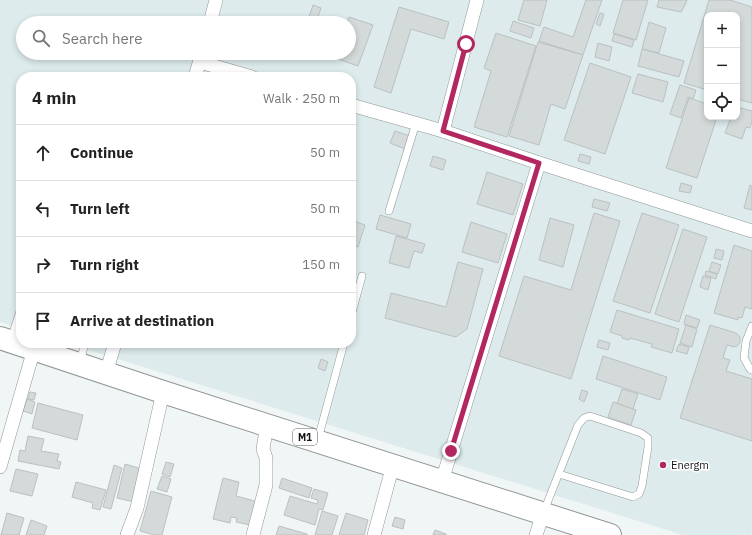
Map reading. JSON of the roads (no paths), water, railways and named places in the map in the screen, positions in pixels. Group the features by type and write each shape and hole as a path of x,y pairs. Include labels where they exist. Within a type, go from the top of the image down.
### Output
{"highway":[{"name":"M1","path":"5,340 16,343"},
{"name":"M1","path":"31,348 162,392 610,535"}],"street":[{"path":"212,16 216,0"},
{"path":"443,131 477,0"},
{"path":"197,72 200,60"},
{"path":"206,60 239,72"},
{"path":"356,106 443,131 752,231"},
{"path":"442,481 539,163"},
{"path":"106,373 114,348"},
{"path":"0,467 34,349"},
{"path":"127,535 137,508 162,392"},
{"path":"253,535 266,485 266,458 263,449 267,425"},
{"path":"374,535 393,465"},
{"path":"536,535 543,513"}],"lane":[{"path":"389,211 416,123"},
{"path":"356,298 362,276"},
{"path":"5,340 16,318"},
{"path":"752,326 746,341 744,358 752,370"},
{"path":"79,364 84,348"},
{"path":"317,441 343,348"},
{"path":"543,513 578,425 584,418 590,416 641,433 648,438 642,486 639,494 632,497 559,474"}],"place":[{"name":"Energm","path":"663,465"}]}
